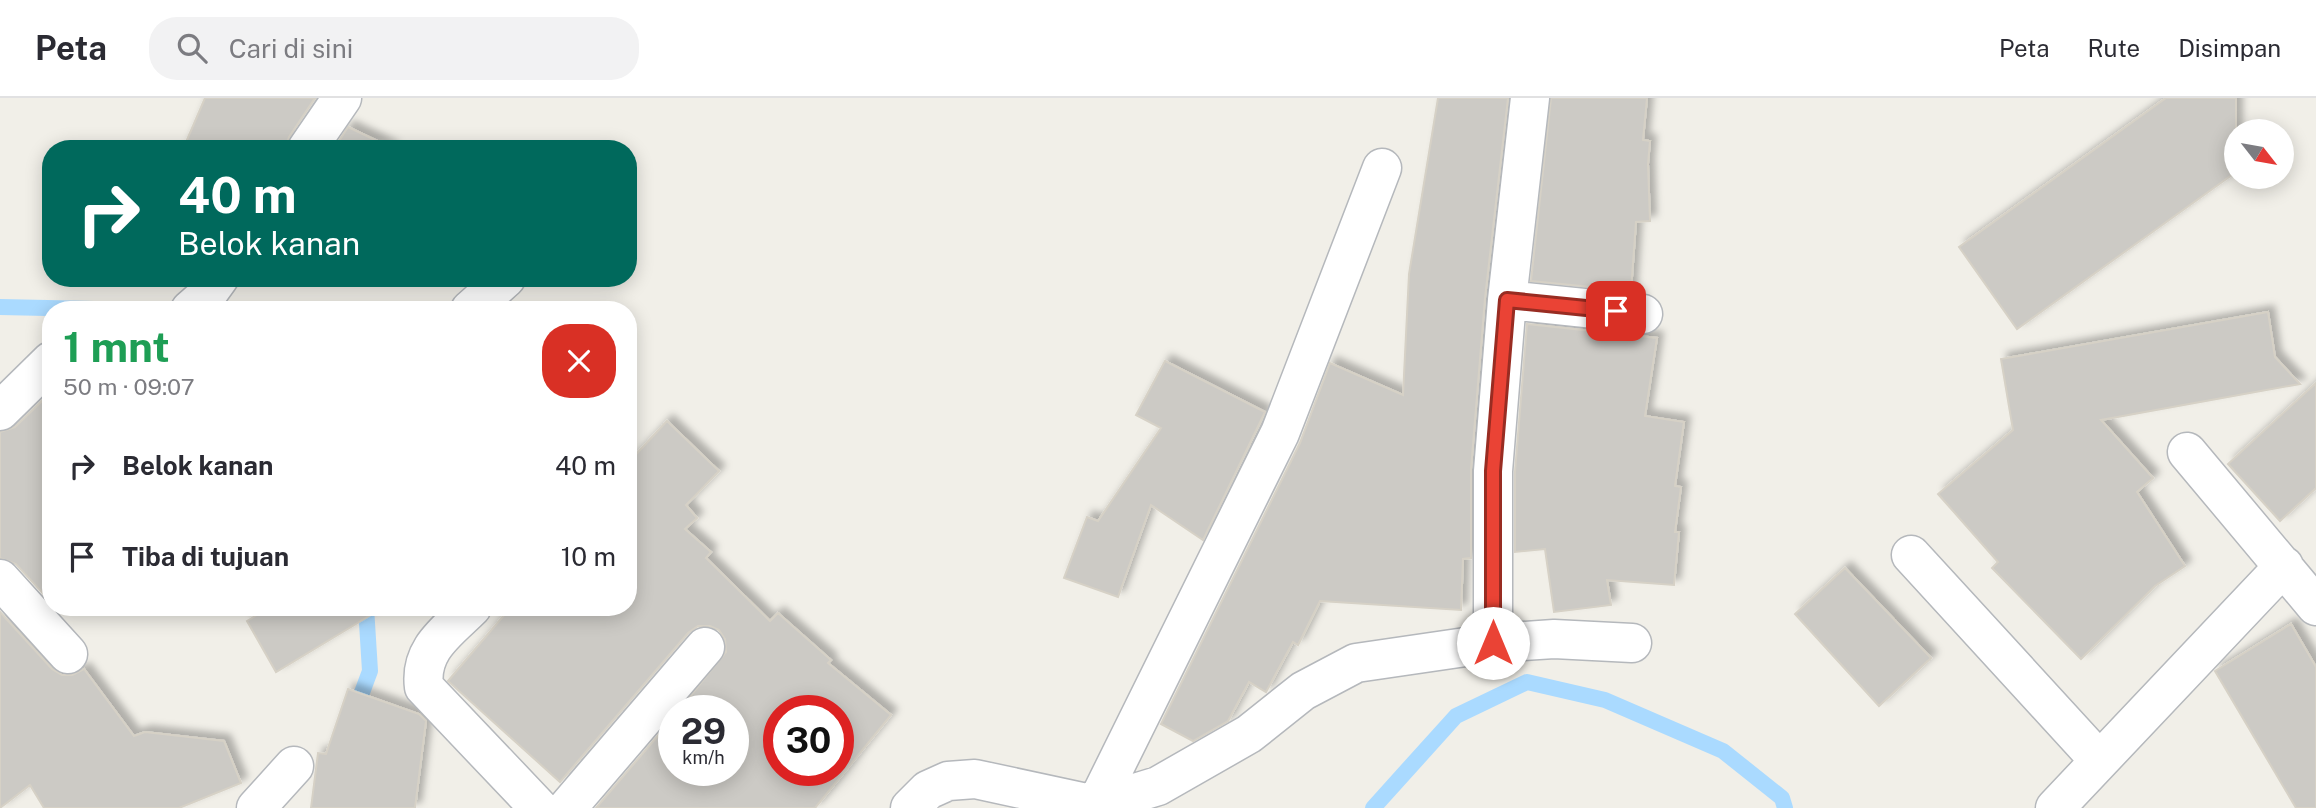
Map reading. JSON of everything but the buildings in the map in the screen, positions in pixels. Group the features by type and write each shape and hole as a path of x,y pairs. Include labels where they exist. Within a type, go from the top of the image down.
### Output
{"street":[{"path":"313,140 342,98"},
{"path":"1493,643 1493,471 1507,300 1531,98"},
{"path":"1096,805 1280,433 1382,168"},
{"path":"199,301 211,287"},
{"path":"480,301 496,287"},
{"path":"1507,300 1643,314"},
{"path":"0,411 42,370"},
{"path":"2188,452 2316,606"},
{"path":"1911,555 2098,759"},
{"path":"2055,808 2098,759 2284,566"},
{"path":"0,579 68,654"},
{"path":"463,616 432,647 425,659 424,687 539,808"},
{"path":"910,808 928,790 948,781 975,779 1096,805 1158,786 1249,734 1303,691 1356,663 1493,643 1554,639 1632,643"},
{"path":"567,808 705,647"},
{"path":"256,808 293,766"}],"waterway":[{"path":"0,307 42,308"},
{"path":"354,714 370,671 367,616"},
{"path":"1373,808 1456,716 1527,682 1605,700 1723,751 1782,798 1785,808"}],"route":[{"path":"1493,643 1493,471 1507,300 1616,311"}]}
